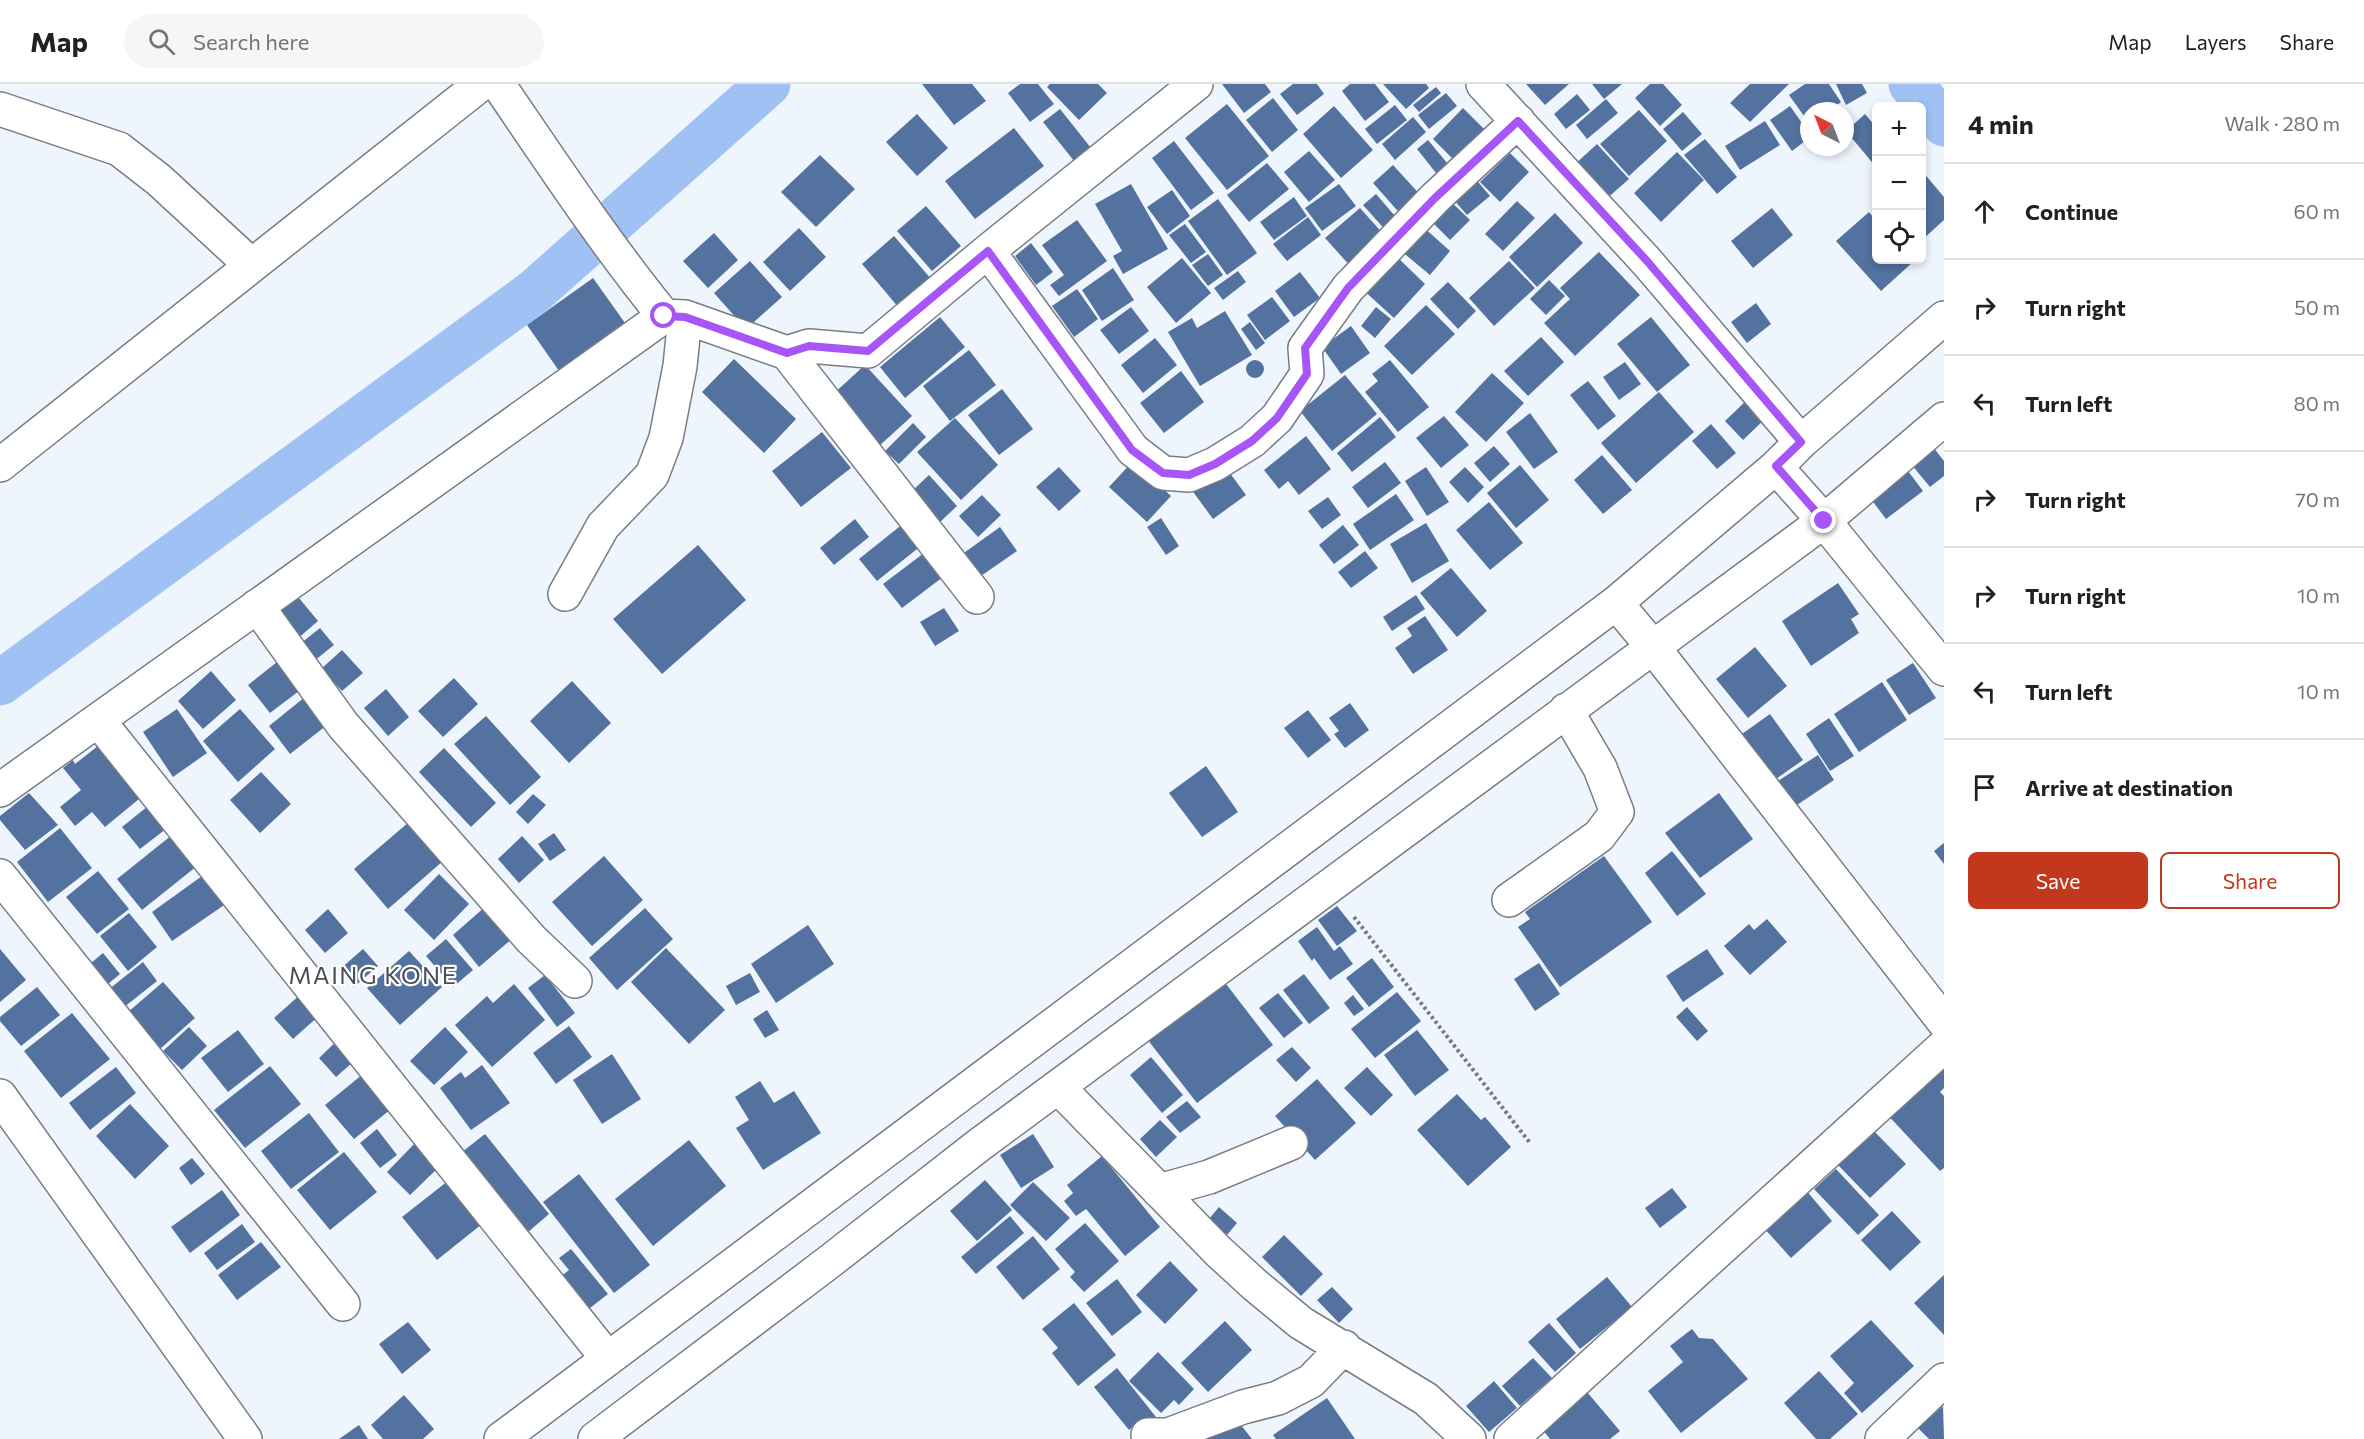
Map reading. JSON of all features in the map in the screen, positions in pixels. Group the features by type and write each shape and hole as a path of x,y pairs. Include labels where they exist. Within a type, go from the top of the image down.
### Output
{"street":[{"path":"0,465 482,84"},
{"path":"498,84 628,271 675,316 787,353 977,597"},
{"path":"787,353 809,346 868,351 1196,84"},
{"path":"1483,84 1647,261 1801,442 1802,496 1944,669"},
{"path":"0,109 119,149 159,180 251,265"},
{"path":"988,251 1132,450 1163,473 1189,475 1215,464 1252,441 1277,418 1307,374 1305,348 1348,288 1435,198 1518,121"},
{"path":"565,594 603,526 652,475 666,438 680,366 675,316"},
{"path":"0,790 257,606 675,316"},
{"path":"1801,442 1944,318"},
{"path":"501,1439 1616,603 1802,496 1944,418"},
{"path":"594,1439 829,1262 979,1144 1653,646 1802,496"},
{"path":"1616,603 1653,646 1944,1023"},
{"path":"257,606 343,725 523,930 575,981"},
{"path":"1509,900 1599,836 1617,813 1600,768 1566,710"},
{"path":"98,720 608,1359"},
{"path":"0,876 343,1304"},
{"path":"1511,1439 1944,1046"},
{"path":"1058,1087 1255,1285 1301,1323 1344,1347 1426,1399 1460,1436"},
{"path":"0,1096 245,1439"},
{"path":"1159,1191 1209,1177 1291,1143"},
{"path":"1148,1435 1168,1435 1244,1407 1278,1398 1311,1381 1344,1347"},
{"path":"1882,1439 1944,1380"}],"path":[{"path":"1330,886 1530,1143"}],"building":[{"path":"922,84 972,84 986,101 954,125"},
{"path":"1020,84 1038,84 1054,104 1030,122 1008,93"},
{"path":"1050,84 1098,84 1107,93 1079,120 1047,87"},
{"path":"1222,84 1265,84 1271,92 1244,113"},
{"path":"1293,84 1317,84 1324,94 1297,115 1280,94"},
{"path":"1350,84 1375,84 1389,102 1365,121 1342,91"},
{"path":"1383,84 1426,84 1429,88 1406,109"},
{"path":"1526,84 1569,84 1545,105"},
{"path":"1592,84 1622,84 1604,99"},
{"path":"1650,84 1663,84 1682,105 1660,126 1635,98"},
{"path":"1750,84 1789,84 1750,122 1730,103"},
{"path":"1805,84 1829,84 1841,102 1800,102 1800,110 1789,95"},
{"path":"1836,84 1862,84 1867,93 1851,102 1845,102"},
{"path":"1436,87 1441,93 1419,112 1413,105"},
{"path":"1446,93 1457,106 1429,129 1418,115"},
{"path":"1577,94 1590,110 1566,129 1554,114"},
{"path":"1273,98 1298,130 1272,152 1246,120"},
{"path":"1606,99 1618,113 1587,139 1576,125"},
{"path":"1227,104 1269,156 1227,190 1185,138"},
{"path":"1395,105 1407,120 1377,144 1365,129"},
{"path":"1334,106 1373,150 1341,178 1303,134"},
{"path":"1790,106 1800,120 1800,145 1792,151 1770,120"},
{"path":"1463,108 1487,132 1457,163 1433,139"},
{"path":"1060,109 1095,153 1078,166 1043,122"},
{"path":"1639,110 1667,141 1629,176 1600,144"},
{"path":"1683,112 1702,134 1682,151 1663,129"},
{"path":"917,114 948,148 917,176 886,142"},
{"path":"1865,114 1872,122 1872,162 1854,141 1854,124"},
{"path":"1413,117 1426,132 1395,160 1382,144"},
{"path":"1765,121 1780,145 1740,170 1725,146"},
{"path":"1014,128 1044,166 975,219 945,181"},
{"path":"1705,139 1737,177 1717,194 1684,155"},
{"path":"1428,140 1452,169 1440,178 1417,149"},
{"path":"1174,141 1214,193 1191,210 1152,158"},
{"path":"1597,144 1629,179 1604,201 1573,166"},
{"path":"1309,151 1335,180 1309,202 1284,172"},
{"path":"1677,152 1704,180 1661,222 1634,193"},
{"path":"1510,153 1529,172 1500,202 1480,182"},
{"path":"820,155 855,189 816,227 781,192"},
{"path":"1267,163 1289,189 1249,222 1227,195"},
{"path":"1393,165 1424,199 1404,218 1373,183"},
{"path":"1469,171 1490,196 1467,215 1446,191"},
{"path":"1926,176 1944,197 1944,220 1926,236"},
{"path":"1131,184 1168,249 1123,274 1113,256 1122,251 1095,204"},
{"path":"1339,184 1356,206 1322,231 1305,208"},
{"path":"1172,190 1190,216 1167,234 1147,207"},
{"path":"1376,194 1401,223 1388,233 1363,205"},
{"path":"1444,195 1470,220 1450,240 1425,215"},
{"path":"1294,197 1307,216 1274,240 1260,222"},
{"path":"1218,199 1257,253 1227,275 1188,221"},
{"path":"1517,201 1535,218 1503,251 1485,234"},
{"path":"926,206 961,246 932,271 897,231"},
{"path":"1360,208 1386,237 1352,268 1325,238"},
{"path":"1772,208 1793,235 1753,268 1731,241"},
{"path":"1869,212 1872,216 1872,264 1911,264 1881,291 1836,241"},
{"path":"1555,213 1583,243 1537,287 1509,257"},
{"path":"1308,217 1321,235 1287,261 1273,244"},
{"path":"1077,220 1107,261 1059,296 1050,285 1064,275 1042,245"},
{"path":"1185,224 1206,252 1191,263 1169,235"},
{"path":"1421,225 1450,251 1430,275 1400,250"},
{"path":"799,228 826,257 790,291 763,262"},
{"path":"714,233 738,260 708,288 683,261"},
{"path":"894,236 932,280 899,308 862,264"},
{"path":"1031,243 1053,272 1036,285 1015,256"},
{"path":"1599,252 1640,295 1575,356 1544,323 1570,299 1560,288"},
{"path":"1208,254 1223,275 1208,286 1192,265"},
{"path":"1394,254 1425,284 1394,318 1361,288"},
{"path":"1182,258 1211,293 1176,323 1147,287"},
{"path":"750,261 782,297 746,329 714,293"},
{"path":"1509,261 1535,288 1494,326 1469,298"},
{"path":"1113,268 1134,300 1102,321 1082,290"},
{"path":"1238,271 1246,282 1223,300 1214,288"},
{"path":"1300,272 1320,298 1294,317 1275,291"},
{"path":"593,278 630,330 564,378 527,325"},
{"path":"1549,280 1565,296 1546,315 1530,299"},
{"path":"1448,282 1476,311 1458,329 1430,299"},
{"path":"1077,289 1098,319 1074,337 1052,306"},
{"path":"1272,297 1290,321 1265,340 1247,315"},
{"path":"1756,303 1771,324 1747,343 1731,322"},
{"path":"1426,305 1455,334 1412,375 1384,346"},
{"path":"1131,307 1149,331 1119,354 1100,330"},
{"path":"1376,307 1391,319 1375,338 1361,326"},
{"path":"1225,311 1252,355 1200,386 1168,332 1192,318 1197,328"},
{"path":"940,317 965,347 905,398 880,367"},
{"path":"1651,317 1690,365 1657,392 1617,344"},
{"path":"1250,322 1265,343 1256,350 1241,329"},
{"path":"1351,326 1370,353 1341,374 1322,347"},
{"path":"1541,337 1564,362 1528,396 1504,371"},
{"path":"1155,338 1177,365 1143,393 1121,365"},
{"path":"969,350 996,385 950,421 923,386"},
{"path":"734,359 796,419 764,453 702,392"},
{"path":"1251,360 1259,360 1264,365 1262,376 1251,378 1246,373 1246,365"},
{"path":"1390,360 1429,407 1398,432 1365,392 1378,381 1372,374"},
{"path":"1625,362 1641,384 1619,400 1603,377"},
{"path":"865,365 912,416 878,447 831,396"},
{"path":"1181,371 1204,402 1164,433 1140,403"},
{"path":"1492,373 1524,403 1486,442 1455,412"},
{"path":"1345,375 1377,414 1332,451 1300,411"},
{"path":"1588,381 1616,416 1598,430 1570,395"},
{"path":"1002,389 1033,429 999,455 968,415"},
{"path":"1659,392 1694,432 1636,483 1601,443"},
{"path":"1750,397 1768,416 1743,440 1725,421"},
{"path":"1530,413 1558,452 1534,469 1506,432"},
{"path":"1444,416 1469,445 1441,468 1416,438"},
{"path":"1380,417 1396,437 1352,472 1337,453"},
{"path":"955,418 998,465 961,500 917,452"},
{"path":"913,423 926,437 899,464 885,451"},
{"path":"1711,424 1736,453 1717,469 1692,441"},
{"path":"822,432 851,468 801,507 772,471"},
{"path":"1306,436 1331,469 1299,495 1288,481 1279,489 1264,470"},
{"path":"1494,446 1510,464 1490,482 1474,463"},
{"path":"1933,447 1944,461 1944,476 1930,487 1911,464"},
{"path":"1602,455 1632,490 1603,514 1574,480"},
{"path":"1133,461 1171,496 1147,522 1109,487"},
{"path":"1385,462 1401,483 1368,508 1352,487"},
{"path":"1224,465 1246,495 1213,519 1191,489"},
{"path":"1520,465 1549,500 1516,528 1487,493"},
{"path":"1059,467 1081,491 1059,511 1036,487"},
{"path":"1426,467 1449,502 1427,516 1405,481"},
{"path":"1465,467 1484,487 1468,503 1449,482"},
{"path":"1905,467 1923,491 1886,519 1868,495"},
{"path":"929,475 957,506 940,522 912,491"},
{"path":"1396,494 1414,520 1370,550 1353,524"},
{"path":"982,495 1001,515 978,537 959,516"},
{"path":"1328,497 1341,515 1322,529 1308,511"},
{"path":"1489,502 1523,543 1490,570 1456,530"},
{"path":"1161,518 1179,546 1166,555 1147,527"},
{"path":"855,519 869,537 834,565 820,548"},
{"path":"904,523 922,545 877,581 859,559"},
{"path":"1426,523 1449,561 1412,583 1390,544"},
{"path":"1343,525 1359,545 1334,564 1319,545"},
{"path":"1000,527 1017,551 978,578 961,555"},
{"path":"698,545 746,600 662,674 613,619"},
{"path":"1365,551 1378,568 1351,588 1338,572"},
{"path":"924,553 943,577 902,608 883,584"},
{"path":"1451,568 1487,611 1457,637 1420,593"},
{"path":"1838,583 1859,614 1851,619 1859,633 1811,666 1782,621"},
{"path":"294,592 318,621 296,640 271,611"},
{"path":"1416,595 1425,609 1392,631 1383,617"},
{"path":"944,608 959,631 935,646 920,622"},
{"path":"1425,616 1448,650 1413,674 1395,648 1412,636 1407,628"},
{"path":"320,628 334,645 314,661 300,644"},
{"path":"1755,647 1787,686 1748,718 1716,679"},
{"path":"342,650 363,673 342,691 321,669"},
{"path":"277,662 299,691 270,713 248,685"},
{"path":"1913,663 1936,698 1909,715 1886,680"},
{"path":"211,671 236,700 203,729 178,701"},
{"path":"454,678 478,704 443,737 418,711"},
{"path":"572,681 611,723 569,763 530,721"},
{"path":"1882,682 1907,720 1859,752 1834,714"},
{"path":"386,689 409,717 388,736 364,708"},
{"path":"305,697 327,725 290,754 269,726"},
{"path":"1350,703 1369,730 1345,748 1334,734 1339,731 1329,718"},
{"path":"177,709 207,753 173,777 143,732"},
{"path":"240,709 275,749 238,782 203,741"},
{"path":"1308,710 1331,740 1308,758 1284,728"},
{"path":"1770,714 1803,760 1776,779 1742,734"},
{"path":"486,716 541,777 510,805 454,744"},
{"path":"1829,718 1854,756 1830,771 1806,734"},
{"path":"103,742 145,794 105,827 92,812 75,826 60,807 81,790 63,768 73,760 75,764"},
{"path":"444,748 496,803 471,827 419,772"},
{"path":"1818,755 1834,780 1794,807 1778,781"},
{"path":"1206,766 1238,812 1202,837 1169,793"},
{"path":"261,772 291,804 260,833 230,800"},
{"path":"29,793 58,825 25,850 0,820 0,816"},
{"path":"1719,793 1753,839 1700,878 1665,833"},
{"path":"533,794 546,805 528,824 516,812"},
{"path":"153,802 171,825 140,849 122,827"},
{"path":"409,822 443,861 388,909 354,869"},
{"path":"60,828 92,868 48,902 17,862"},
{"path":"554,833 566,850 550,861 538,844"},
{"path":"172,835 197,866 142,910 117,879"},
{"path":"522,836 544,860 519,883 498,859"},
{"path":"1944,843 1944,864 1934,851"},
{"path":"1672,851 1706,894 1677,916 1645,873"},
{"path":"604,856 643,900 592,946 552,902"},
{"path":"1604,856 1652,922 1560,987 1518,927 1530,919 1525,912"},
{"path":"98,871 129,909 97,934 66,897"},
{"path":"209,871 230,901 172,941 152,912"},
{"path":"439,874 469,904 434,940 404,910"},
{"path":"486,906 513,938 479,967 453,935"},
{"path":"1337,906 1357,931 1337,946 1318,920"},
{"path":"645,908 673,939 617,990 589,958"},
{"path":"328,909 348,933 325,953 305,930"},
{"path":"129,913 157,947 128,971 100,936"},
{"path":"1767,919 1787,942 1750,975 1724,946 1749,924 1754,930"},
{"path":"808,925 834,964 776,1003 751,964"},
{"path":"1317,927 1334,951 1340,946 1353,964 1330,980 1314,958 1312,961 1298,941"},
{"path":"446,939 473,970 453,987 426,956"},
{"path":"666,948 725,1010 689,1044 631,982"},
{"path":"0,949 26,980 0,1002"},
{"path":"363,949 378,966 354,987 339,970"},
{"path":"1707,949 1724,974 1683,1002 1666,976"},
{"path":"409,951 442,987 400,1025 367,988"},
{"path":"103,953 120,974 102,989 85,968"},
{"path":"1372,958 1394,987 1369,1007 1346,978"},
{"path":"143,962 157,981 123,1008 108,990"},
{"path":"1539,963 1560,994 1535,1011 1514,979"},
{"path":"750,973 760,992 736,1005 726,986"},
{"path":"1304,974 1330,1008 1309,1024 1283,990"},
{"path":"545,975 575,1013 557,1027 528,988"},
{"path":"1223,980 1273,1045 1197,1103 1147,1039"},
{"path":"163,982 195,1018 160,1049 128,1012"},
{"path":"514,984 545,1020 492,1067 455,1025 487,996 493,1003"},
{"path":"37,987 60,1015 21,1046 0,1021 0,1017"},
{"path":"1397,992 1421,1021 1375,1058 1351,1029"},
{"path":"302,993 321,1014 293,1039 274,1018"},
{"path":"1278,993 1303,1023 1284,1038 1259,1008"},
{"path":"1353,995 1364,1009 1354,1016 1344,1003"},
{"path":"1687,1007 1708,1031 1697,1041 1676,1017"},
{"path":"767,1010 779,1030 765,1038 753,1019"},
{"path":"72,1013 110,1059 61,1098 24,1051"},
{"path":"569,1026 592,1057 556,1084 533,1053"},
{"path":"189,1027 207,1046 182,1070 163,1051"},
{"path":"445,1027 468,1052 434,1085 410,1061"},
{"path":"238,1030 264,1064 228,1092 201,1058"},
{"path":"1417,1030 1449,1070 1415,1096 1384,1055"},
{"path":"343,1035 361,1055 336,1077 319,1058"},
{"path":"1292,1047 1311,1068 1296,1082 1276,1060"},
{"path":"612,1054 641,1099 602,1124 573,1080"},
{"path":"1151,1057 1183,1095 1162,1113 1130,1075"},
{"path":"482,1065 510,1103 471,1130 440,1088 461,1072 465,1078"},
{"path":"270,1066 301,1104 245,1148 214,1110"},
{"path":"116,1067 136,1093 90,1130 69,1103"},
{"path":"1367,1067 1393,1095 1371,1116 1344,1088"},
{"path":"1944,1068 1944,1088 1940,1092 1944,1096 1944,1168 1940,1171 1883,1110"},
{"path":"368,1070 396,1105 354,1139 325,1105"},
{"path":"1317,1079 1356,1123 1315,1160 1275,1116"},
{"path":"760,1081 774,1103 794,1091 821,1133 763,1170 736,1128 749,1120 735,1097"},
{"path":"1457,1094 1481,1120 1485,1117 1511,1147 1468,1186 1417,1130"},
{"path":"1187,1101 1201,1117 1180,1133 1166,1117"},
{"path":"130,1104 169,1146 135,1179 96,1136"},
{"path":"309,1113 339,1152 291,1189 261,1151"},
{"path":"1160,1120 1177,1137 1156,1157 1140,1139"},
{"path":"377,1129 397,1155 380,1168 360,1143"},
{"path":"1873,1130 1906,1164 1870,1198 1838,1165"},
{"path":"485,1134 549,1214 527,1233 462,1152"},
{"path":"1033,1134 1054,1167 1021,1188 1000,1155"},
{"path":"418,1140 442,1164 410,1195 387,1172"},
{"path":"689,1140 726,1186 653,1246 615,1199"},
{"path":"344,1152 377,1192 330,1230 297,1190"},
{"path":"1102,1156 1160,1227 1125,1256 1086,1209 1076,1216 1064,1201 1073,1193 1067,1185"},
{"path":"192,1158 205,1174 191,1185 179,1168"},
{"path":"1836,1169 1879,1215 1858,1235 1814,1189"},
{"path":"579,1174 650,1265 614,1293 543,1202"},
{"path":"453,1177 487,1220 437,1260 402,1217"},
{"path":"985,1180 1012,1210 977,1241 950,1211"},
{"path":"1033,1182 1070,1218 1046,1241 1010,1205"},
{"path":"1672,1188 1687,1207 1660,1228 1645,1208"},
{"path":"1805,1189 1832,1221 1791,1258 1763,1227"},
{"path":"222,1190 240,1215 190,1253 171,1227"},
{"path":"1219,1207 1237,1223 1227,1235 1209,1219"},
{"path":"1892,1211 1921,1242 1890,1271 1861,1240"},
{"path":"1010,1216 1024,1233 976,1274 961,1257"},
{"path":"1085,1223 1119,1261 1084,1292 1070,1277 1075,1272 1055,1249"},
{"path":"242,1224 255,1242 217,1270 204,1253"},
{"path":"1284,1235 1323,1274 1301,1296 1262,1257"},
{"path":"1033,1236 1060,1269 1023,1300 996,1267"},
{"path":"261,1242 281,1267 237,1300 218,1275"},
{"path":"571,1249 608,1294 581,1315 555,1281 569,1270 559,1258"},
{"path":"1170,1261 1198,1290 1165,1324 1136,1295"},
{"path":"1944,1275 1944,1335 1914,1303"},
{"path":"1607,1277 1632,1307 1580,1349 1556,1319"},
{"path":"1117,1279 1142,1312 1112,1336 1086,1303"},
{"path":"1332,1287 1353,1309 1339,1323 1317,1300"},
{"path":"1074,1303 1116,1355 1078,1386 1052,1353 1058,1348 1042,1329"},
{"path":"1871,1320 1914,1366 1862,1413 1844,1393 1854,1383 1830,1356"},
{"path":"1225,1321 1252,1350 1208,1392 1181,1363"},
{"path":"408,1322 431,1350 402,1374 379,1344"},
{"path":"1549,1323 1576,1353 1555,1372 1528,1342"},
{"path":"1692,1329 1699,1338 1713,1339 1748,1379 1681,1433 1648,1391 1683,1362 1670,1346"},
{"path":"1158,1352 1194,1389 1179,1405 1174,1400 1161,1413 1129,1381"},
{"path":"1533,1358 1552,1378 1520,1406 1502,1386"},
{"path":"1117,1368 1156,1417 1140,1430 1135,1425 1129,1430 1094,1387"},
{"path":"1819,1371 1858,1414 1830,1439 1816,1439 1784,1403"},
{"path":"1494,1381 1517,1408 1489,1432 1466,1406"},
{"path":"1587,1392 1620,1431 1610,1439 1550,1439 1542,1429"},
{"path":"404,1395 434,1429 423,1439 383,1439 371,1425"},
{"path":"1327,1398 1355,1439 1276,1439 1273,1435"},
{"path":"1943,1406 1944,1439 1929,1439 1918,1428"},
{"path":"1233,1415 1252,1439 1203,1439"},
{"path":"359,1425 368,1439 339,1439"}],"waterway":[{"path":"0,683 535,291 768,84"},
{"path":"1911,84 1944,124"}],"district":[{"name":"MAING KONE","path":"373,976"}],"route":[{"path":"664,316 685,317 787,353 809,346 868,351 988,251 1132,450 1163,473 1189,475 1215,464 1252,441 1277,418 1307,374 1305,348 1348,288 1435,198 1518,121 1647,261 1801,442 1776,466 1824,521"}]}
